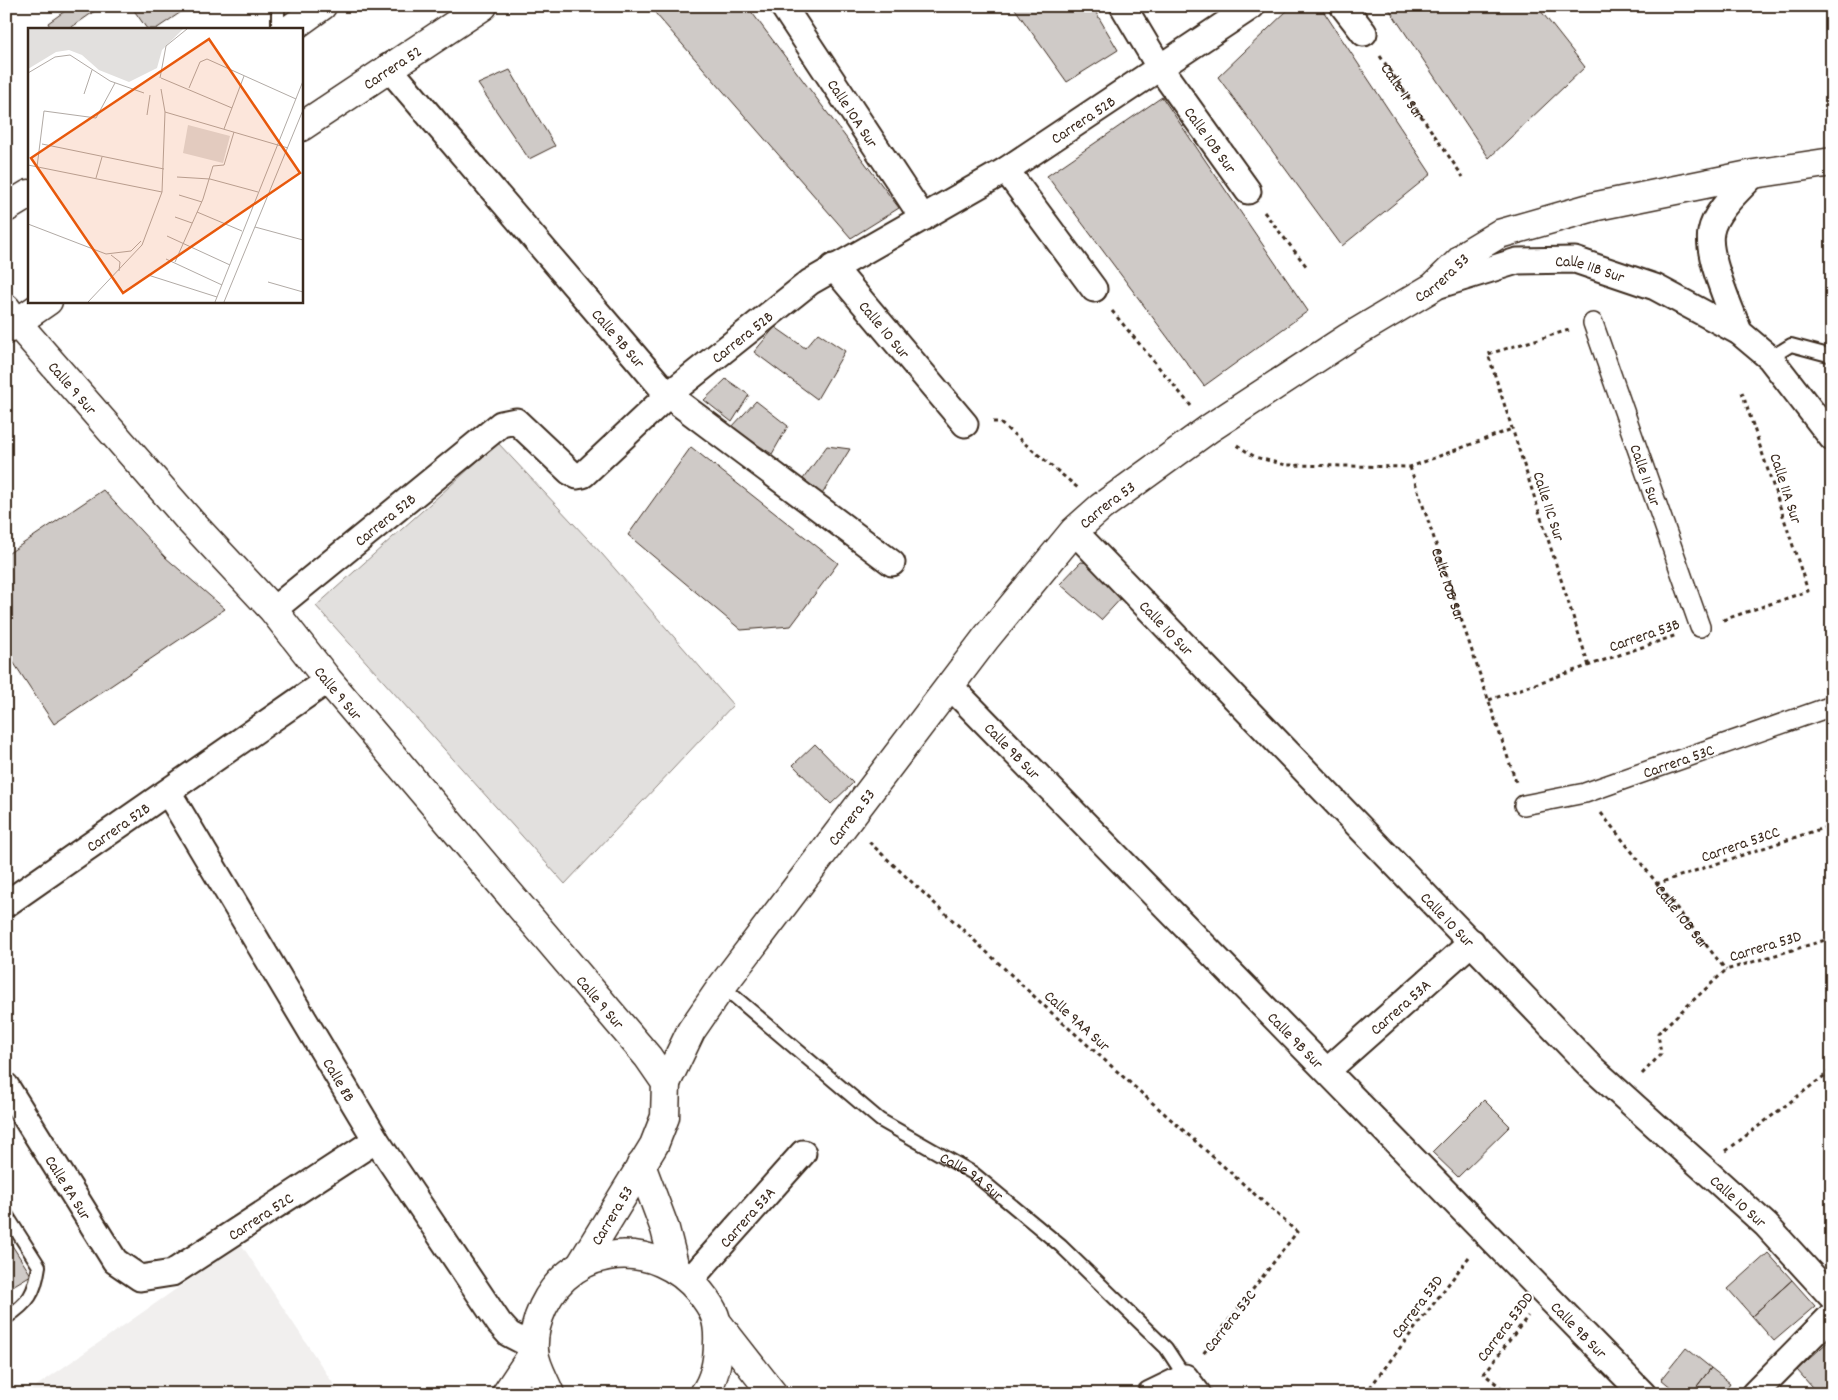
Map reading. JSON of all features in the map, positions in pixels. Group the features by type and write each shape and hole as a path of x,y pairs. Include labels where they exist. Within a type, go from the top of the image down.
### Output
{"main road":[{"path":"291,28 322,6"},
{"name":"Carrera 52","path":"302,126 388,67 483,6"},
{"name":"Carrera 53","path":"580,1266 654,1145 665,1117 666,1083 691,1031 722,986 950,686 1074,530 1101,507 1210,428 1349,337 1433,287 1469,252 1498,234 1597,206 1754,174 1832,162"},
{"path":"6,208 28,195"},
{"path":"10,320 46,302"},
{"name":"Calle 9 Sur","path":"10,320 190,521 273,610 328,680 648,1057 666,1083"},
{"name":"Carrera 53","path":"641,1165 683,1274"},
{"path":"550,1394 534,1350 535,1329 549,1295 563,1279 580,1266 599,1258 619,1254 638,1255 658,1260 683,1274 715,1314 719,1325 773,1394"},
{"path":"704,1394 715,1370 719,1325"},
{"path":"506,1394 534,1350"}],"street":[{"name":"Calle 10A Sur","path":"783,6 923,218"},
{"name":"Calle 10B Sur","path":"1123,6 1160,68 1248,191"},
{"name":"Carrera 52B","path":"273,610 501,424 516,421 577,476 590,470 668,395 810,282 1006,170 1252,6"},
{"path":"1343,6 1364,33"},
{"name":"Calle 9B Sur","path":"388,67 668,395 892,563"},
{"path":"1006,170 1094,289"},
{"path":"1739,332 1712,251 1711,232 1721,211 1754,174"},
{"name":"Calle 11B Sur","path":"1433,287 1517,261 1575,260 1656,287 1739,332 1770,358 1832,438"},
{"name":"Calle 10 Sur","path":"834,267 965,424"},
{"name":"Calle 11 Sur","path":"1593,323 1700,627"},
{"name":"Calle 10 Sur","path":"1074,530 1591,1067 1766,1225 1832,1297"},
{"name":"Carrera 52B","path":"6,904 328,680"},
{"name":"Calle 9B Sur","path":"950,686 1487,1232 1643,1394"},
{"name":"Carrera 53C","path":"1524,805 1585,793 1832,706"},
{"name":"Calle 8B","path":"168,792 376,1140 499,1323 509,1334 534,1350"},
{"name":"Carrera 53A","path":"1328,1070 1472,942"},
{"name":"Calle 8A Sur","path":"6,1086 115,1261 140,1278"},
{"name":"Carrera 52C","path":"140,1278 172,1274 376,1140"},
{"name":"Carrera 53A","path":"683,1274 803,1153"},
{"path":"1754,1394 1832,1315"},
{"path":"1150,1394 1192,1385"}],"lane":[{"path":"278,6 278,28"},
{"path":"1770,358 1791,345 1832,356"},
{"name":"Calle 9A Sur","path":"722,986 880,1120 974,1173 1047,1234 1166,1348 1192,1385"},
{"path":"6,1214 39,1266 36,1289 19,1309 6,1318"}],"path":[{"name":"Calle 11 Sur","path":"1364,33 1463,176"},
{"path":"1248,191 1307,267"},
{"name":"Calle 11C Sur","path":"1589,666 1488,354 1593,323"},
{"name":"Calle 11A Sur","path":"1742,392 1808,591"},
{"path":"965,424 999,422 1101,507"},
{"name":"Calle 10B Sur","path":"1512,428 1410,467 1524,805"},
{"name":"Carrera 53B","path":"1489,700 1808,591"},
{"name":"Calle 10B Sur","path":"1585,793 1726,970"},
{"name":"Calle 9AA Sur","path":"847,822 1053,1014 1297,1232"},
{"name":"Carrera 53CC","path":"1656,884 1832,825"},
{"name":"Carrera 53D","path":"1622,1094 1662,1054 1658,1033 1726,970 1832,938"},
{"path":"1704,1168 1831,1073"},
{"name":"Carrera 53C","path":"1192,1385 1297,1232"},
{"name":"Carrera 53D","path":"1365,1394 1487,1232"},
{"name":"Carrera 53DD","path":"1509,1394 1484,1374 1546,1293"}],"shaded area":[{"path":"498,443 602,554 733,705 565,884 316,606"},
{"path":"241,1244 340,1394 25,1394"}],"building":[{"path":"72,6 102,6 70,28 50,28 48,23"},
{"path":"131,6 190,6 157,28 146,28"},
{"path":"649,6 747,6 899,208 851,238"},
{"path":"1013,6 1092,6 1118,50 1067,82"},
{"path":"1292,6 1320,6 1431,174 1342,246 1218,77"},
{"path":"1387,6 1537,6 1585,67 1489,158"},
{"path":"510,70 555,146 529,159 478,84"},
{"path":"1162,97 1308,311 1204,386 1047,176"},
{"path":"775,327 805,348 818,333 845,351 817,399 754,352"},
{"path":"726,379 749,395 732,422 704,400"},
{"path":"756,401 788,426 772,454 731,428"},
{"path":"827,446 850,449 821,496 803,479"},
{"path":"691,447 838,563 791,626 741,630 628,535"},
{"path":"103,490 165,557 225,609 54,724 6,651 6,555"},
{"path":"1081,562 1091,563 1125,594 1101,620 1060,584"},
{"path":"815,744 853,783 831,804 793,765"},
{"path":"1484,1100 1510,1126 1458,1177 1432,1152"},
{"path":"6,1236 31,1275 6,1290"},
{"path":"1768,1253 1792,1280 1752,1316 1728,1289"},
{"path":"1792,1280 1815,1306 1774,1341 1752,1316"},
{"path":"1832,1338 1832,1394 1818,1394 1797,1370"},
{"path":"1686,1348 1711,1368 1691,1394 1679,1394 1661,1379"},
{"path":"1711,1368 1730,1383 1722,1394 1691,1394"}]}
